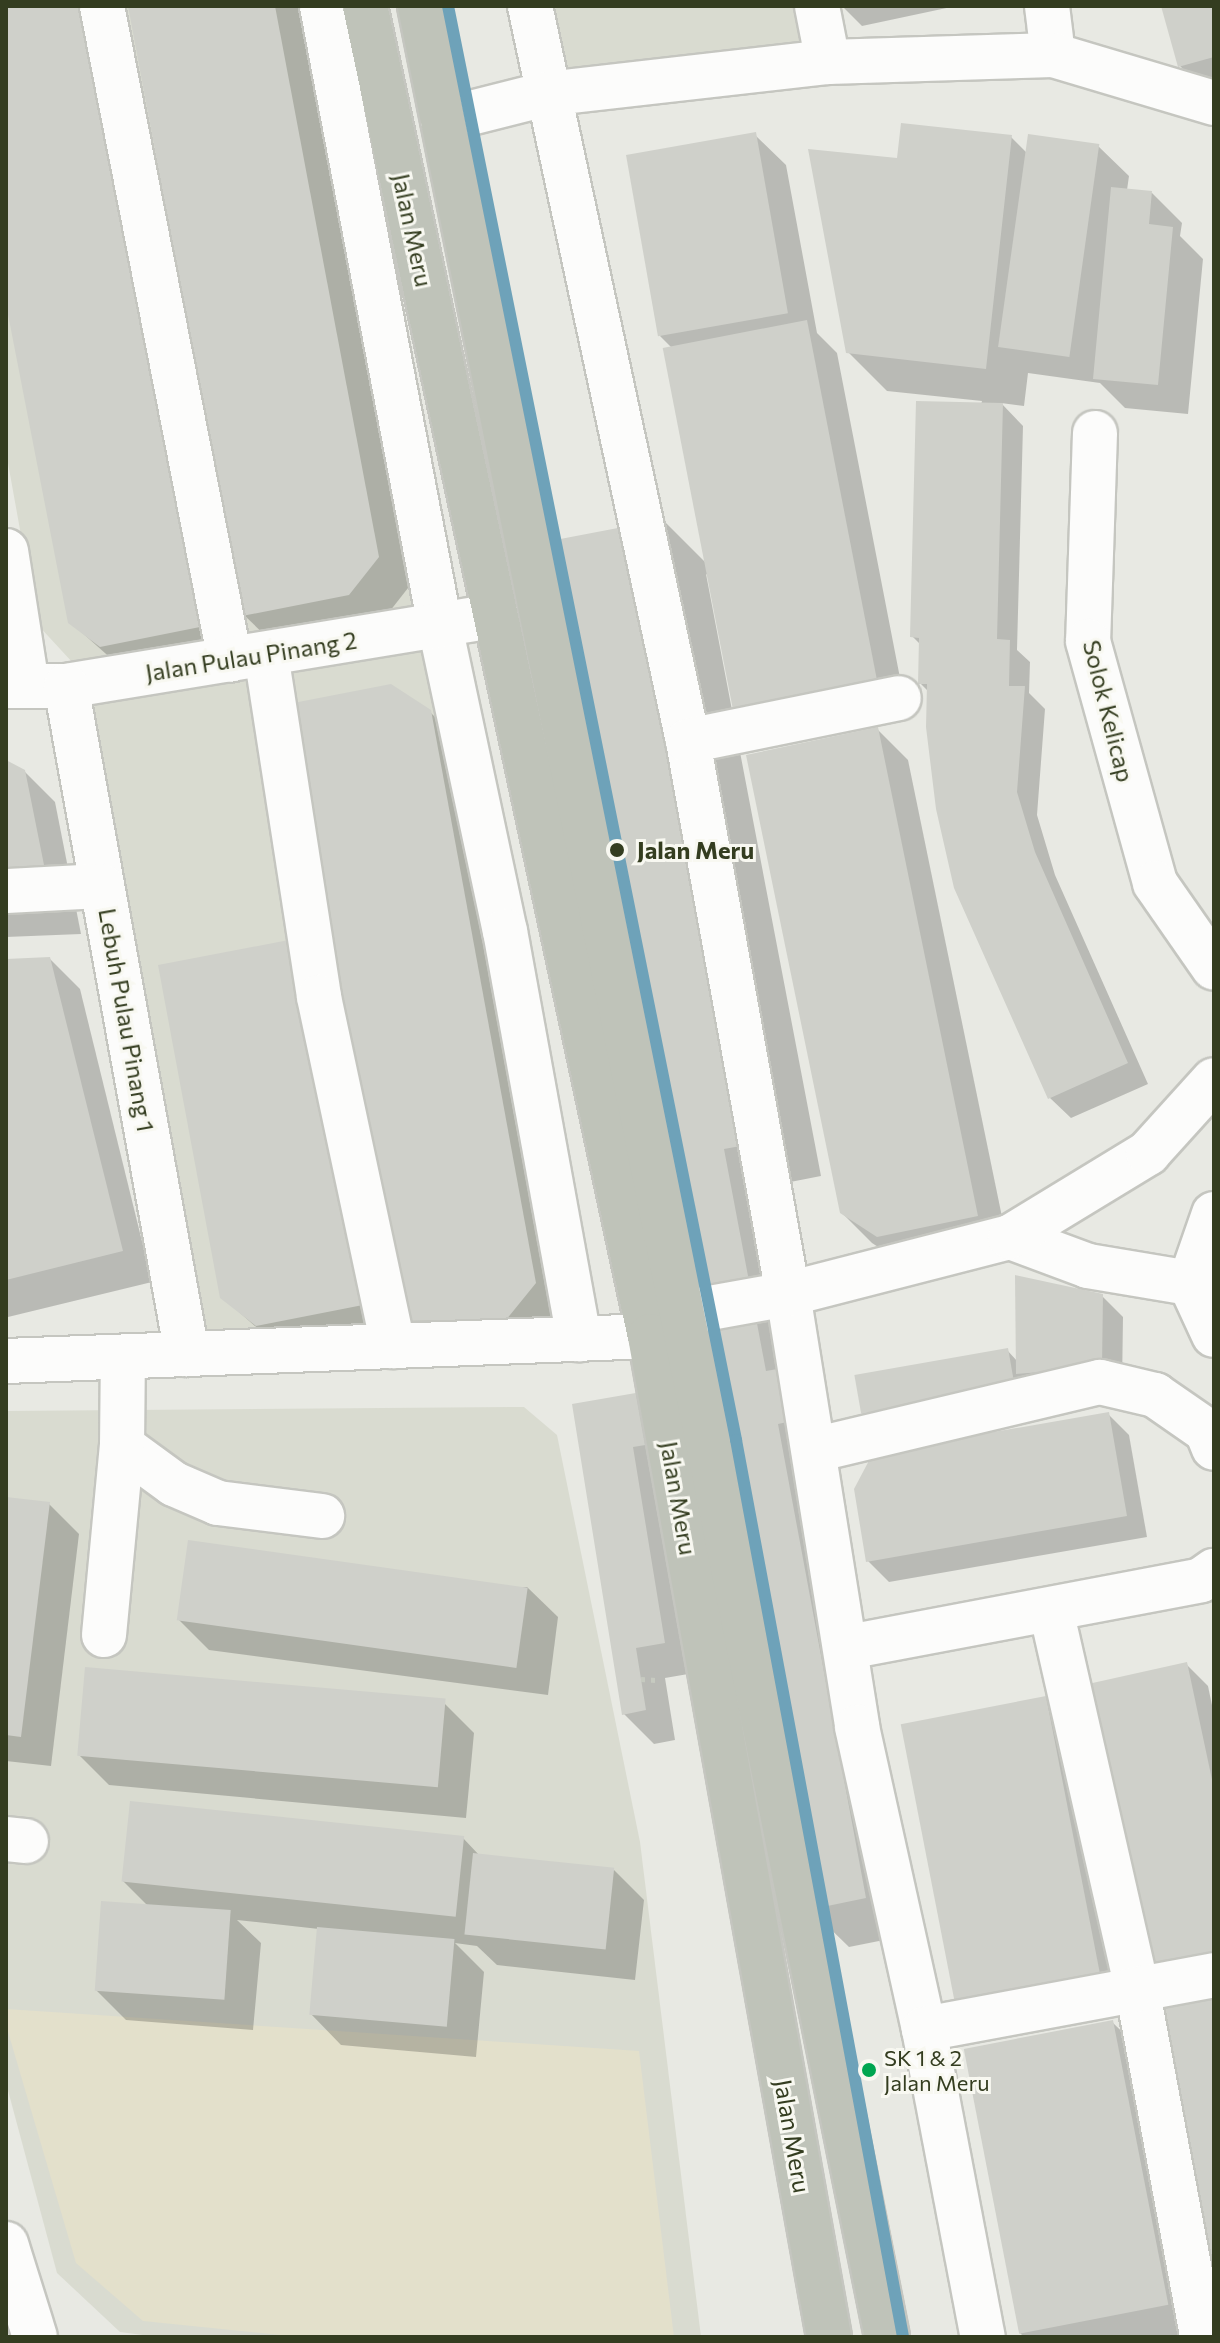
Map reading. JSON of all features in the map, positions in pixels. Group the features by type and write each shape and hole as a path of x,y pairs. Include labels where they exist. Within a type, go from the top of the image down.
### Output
{"highway":[{"name":"Jalan Meru","path":"365,6 495,616 666,1325 887,2337"},
{"name":"Jalan Meru","path":"420,6 666,1325 829,2337"}],"street":[{"path":"102,6 248,657 393,1346"},
{"path":"322,6 440,626 505,931 579,1339"},
{"path":"530,6 546,94 688,741 788,1294 848,1647 857,1727 924,2029 983,2337"},
{"path":"817,6 828,62"},
{"path":"1047,6 1053,55"},
{"path":"443,120 546,94 828,62 1053,55 1214,103"},
{"name":"Solok Kelicap","path":"1095,433 1088,641 1155,883 1214,968"},
{"name":"Lebuh Pulau Pinang 1","path":"6,551 33,686 102,886 187,1354"},
{"name":"Jalan Pulau Pinang 2","path":"33,686 248,657 495,616"},
{"path":"688,741 899,698"},
{"path":"6,891 102,886"},
{"path":"6,1361 579,1339 666,1325 1010,1237 1148,1153 1214,1080"},
{"path":"1214,1214 1190,1283 1214,1335"},
{"path":"1010,1237 1088,1266 1190,1283"},
{"path":"104,1635 122,1446 123,1357"},
{"path":"814,1450 1100,1382 1155,1395 1207,1431 1214,1448"},
{"path":"122,1446 174,1484 218,1503 322,1516"},
{"path":"848,1647 1201,1580 1214,1571"},
{"path":"1051,1610 1137,1988 1202,2337"},
{"path":"924,2029 1214,1975"},
{"path":"6,2244 35,2337"}],"path":[{"path":"641,1679 656,1680"}],"shaded area":[{"path":"6,6 306,6 561,1325 199,1336 73,663 37,624 6,452"},
{"path":"544,6 806,6 813,41 556,73"},
{"path":"524,1407 557,1435 640,1842 701,2337 158,2337 120,2332 57,2273 6,2083 6,1411"},
{"path":"6,2009 639,2051 674,2337 300,2337 143,2321 76,2263 6,2025"}],"building":[{"path":"6,6 80,6 200,627 100,647 68,623 6,304"},
{"path":"128,6 275,6 379,557 349,595 242,616"},
{"path":"1161,6 1214,6 1214,57 1178,67"},
{"path":"901,123 1012,135 986,369 846,353 808,149 897,158"},
{"path":"756,132 788,313 658,336 626,155"},
{"path":"1028,134 1099,144 1069,357 998,347"},
{"path":"1111,187 1152,191 1149,224 1173,227 1158,385 1093,379"},
{"path":"807,320 878,684 733,712 663,348"},
{"path":"916,401 1003,403 997,639 1010,640 1009,686 1025,686 1017,792 1035,852 1128,1063 1048,1099 954,888 936,809 926,727 927,684 918,684 919,638 910,637"},
{"name":"Jalan Meru","path":"665,519 784,1138 724,1149 766,1371 783,1368 792,1421 778,1424 866,1898 808,1910 720,1433 633,1447 665,1643 636,1648 646,1710 622,1715 572,1404 711,1380 610,1172 492,552"},
{"path":"391,684 431,710 536,1283 506,1320 396,1321 283,705"},
{"path":"878,727 978,1216 877,1237 840,1213 746,755"},
{"path":"6,760 25,770 52,905 6,907"},
{"path":"294,939 363,1305 256,1326 220,1298 158,965"},
{"path":"50,957 123,1251 6,1280 6,959"},
{"path":"1015,1275 1103,1294 1102,1367 1016,1374"},
{"path":"1008,1348 1015,1386 861,1413 854,1375"},
{"path":"1109,1412 1127,1516 866,1562 854,1489 873,1453"},
{"path":"6,1497 50,1502 21,1737 6,1735"},
{"path":"188,1540 528,1588 516,1668 177,1620"},
{"path":"1187,1662 1214,1789 1214,1964 1140,1979 1079,1686"},
{"path":"85,1667 446,1699 438,1787 77,1756"},
{"path":"1046,1696 1101,1979 956,2007 901,1724"},
{"path":"130,1801 464,1836 456,1917 122,1882"},
{"path":"473,1853 614,1868 606,1949 464,1935"},
{"path":"101,1901 231,1910 224,2000 95,1991"},
{"path":"317,1927 454,1939 447,2027 309,2015"},
{"path":"1214,1997 1214,2304 1149,2009"},
{"path":"1113,2020 1168,2305 1019,2334 964,2049"}],"transit line":[{"path":"448,6 736,1440 903,2337"}],"place":[{"name":"Jalan Meru","path":"617,850"},
{"name":"SK 1 & 2 Jalan Meru","path":"869,2070"}]}
